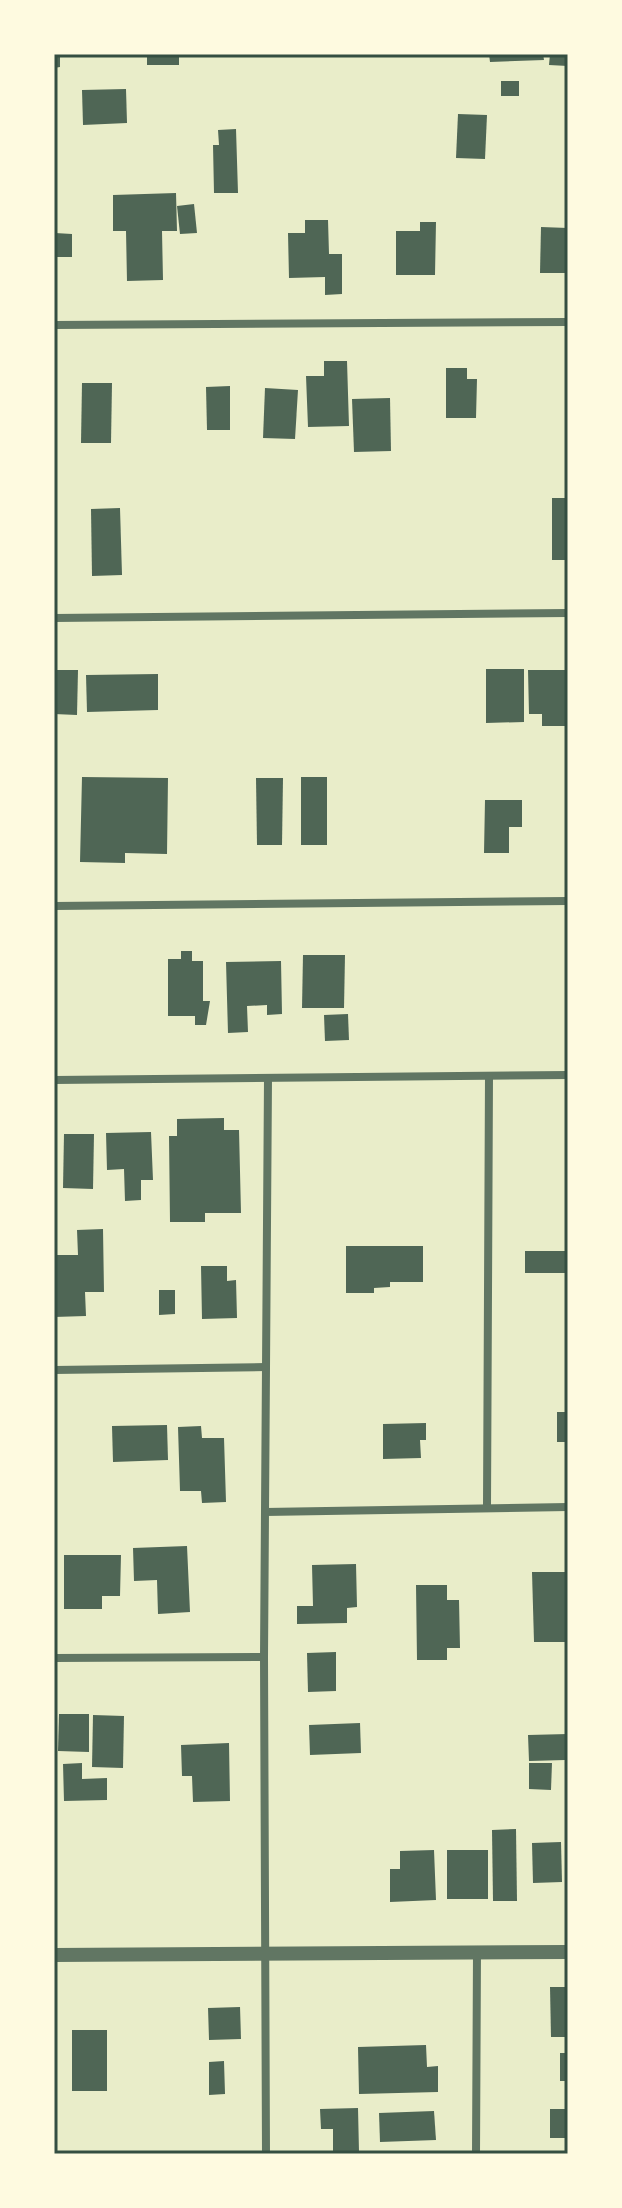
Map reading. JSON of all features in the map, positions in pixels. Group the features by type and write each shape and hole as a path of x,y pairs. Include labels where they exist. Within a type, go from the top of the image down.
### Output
{"street":[{"path":"54,325 568,322"},
{"path":"54,618 568,613"},
{"path":"54,906 568,901"},
{"path":"54,1080 568,1075"},
{"path":"487,1507 489,1076"},
{"path":"266,2154 264,1657 268,1079"},
{"path":"54,1370 266,1367"},
{"path":"265,1512 568,1507"},
{"path":"54,1658 264,1657"},
{"path":"54,1955 568,1952"},
{"path":"476,2154 477,1953"}],"building":[{"path":"54,54 60,54 60,67 54,68"},
{"path":"147,54 179,54 179,65 147,65"},
{"path":"489,54 543,54 544,60 490,62"},
{"path":"550,54 568,54 568,66 549,65"},
{"path":"501,81 519,81 519,96 501,96"},
{"path":"126,89 127,123 83,125 82,90"},
{"path":"458,114 487,115 485,159 456,158"},
{"path":"236,129 238,193 214,193 213,145 219,145 218,130"},
{"path":"176,193 177,231 162,231 163,280 127,281 126,231 113,231 113,195"},
{"path":"194,204 197,233 180,234 177,206"},
{"path":"305,220 328,220 329,254 342,254 342,294 325,295 325,277 289,278 288,233 305,233"},
{"path":"420,222 436,222 435,275 396,275 396,231 420,231"},
{"path":"541,227 568,228 568,273 540,273"},
{"path":"55,233 72,234 72,257 54,257"},
{"path":"324,361 347,361 349,426 308,427 306,376 324,376"},
{"path":"446,368 467,368 467,379 477,379 476,418 446,418"},
{"path":"82,383 112,383 111,443 81,443"},
{"path":"230,386 230,430 207,430 206,387"},
{"path":"265,388 298,390 295,439 263,438"},
{"path":"390,398 391,451 354,452 352,399"},
{"path":"552,498 568,498 568,560 552,560"},
{"path":"120,508 122,575 92,576 91,509"},
{"path":"486,669 524,669 524,722 486,723"},
{"path":"54,670 78,670 77,715 54,714"},
{"path":"528,670 568,670 568,726 542,726 542,714 529,714"},
{"path":"158,674 158,710 87,712 86,675"},
{"path":"82,777 168,778 167,854 125,853 125,863 80,862"},
{"path":"301,777 327,777 327,845 301,845"},
{"path":"256,778 283,778 282,845 257,845"},
{"path":"485,800 522,800 522,827 509,827 509,853 484,853"},
{"path":"181,951 192,951 192,961 203,961 203,1001 210,1001 206,1025 195,1025 195,1016 168,1016 168,959 181,959"},
{"path":"303,955 345,955 344,1008 302,1008"},
{"path":"281,961 282,1014 267,1015 267,1005 247,1006 248,1032 228,1033 226,962"},
{"path":"348,1014 349,1040 325,1041 324,1015"},
{"path":"224,1118 224,1130 239,1130 241,1213 205,1213 205,1222 170,1222 169,1136 177,1136 177,1119"},
{"path":"151,1132 153,1180 141,1180 141,1200 125,1201 124,1169 107,1170 106,1133"},
{"path":"64,1134 94,1134 93,1189 63,1188"},
{"path":"103,1229 104,1292 85,1292 86,1316 54,1317 54,1255 78,1255 77,1230"},
{"path":"346,1246 423,1246 423,1282 390,1282 390,1287 374,1288 374,1293 346,1293"},
{"path":"525,1251 568,1251 568,1273 525,1273"},
{"path":"201,1266 227,1266 227,1281 236,1280 237,1318 202,1319"},
{"path":"159,1290 175,1290 175,1314 159,1315"},
{"path":"557,1412 568,1412 568,1442 557,1442"},
{"path":"426,1423 426,1440 420,1440 421,1458 383,1459 383,1424"},
{"path":"167,1425 168,1460 113,1462 112,1426"},
{"path":"201,1426 202,1438 224,1438 226,1502 202,1503 201,1491 180,1491 178,1427"},
{"path":"187,1546 190,1612 158,1614 157,1580 134,1581 133,1548"},
{"path":"64,1555 121,1555 120,1596 102,1596 102,1609 64,1609"},
{"path":"356,1564 357,1607 347,1608 347,1623 297,1624 297,1606 313,1606 312,1565"},
{"path":"532,1572 567,1572 568,1642 534,1642"},
{"path":"416,1585 447,1585 447,1600 459,1600 460,1648 447,1648 447,1660 417,1660"},
{"path":"336,1652 336,1691 308,1692 307,1653"},
{"path":"59,1714 89,1714 89,1752 58,1751"},
{"path":"93,1715 124,1716 123,1768 92,1767"},
{"path":"360,1723 361,1753 310,1755 309,1725"},
{"path":"568,1734 568,1765 565,1760 529,1761 528,1735"},
{"path":"229,1743 230,1801 193,1802 192,1776 182,1776 181,1745"},
{"path":"82,1763 82,1779 107,1778 107,1800 64,1801 63,1764"},
{"path":"529,1763 552,1763 551,1790 529,1789"},
{"path":"516,1829 517,1901 493,1901 492,1830"},
{"path":"561,1842 562,1882 533,1883 532,1843"},
{"path":"434,1850 436,1900 390,1902 390,1869 400,1869 400,1851"},
{"path":"447,1850 488,1850 488,1899 447,1899"},
{"path":"550,1987 568,1987 568,2037 551,2037"},
{"path":"240,2007 241,2039 209,2040 208,2008"},
{"path":"72,2030 107,2030 107,2091 72,2091"},
{"path":"426,2045 427,2067 438,2066 438,2092 359,2094 358,2047"},
{"path":"560,2053 568,2053 568,2081 560,2081"},
{"path":"224,2061 225,2094 209,2095 209,2062"},
{"path":"358,2108 359,2152 333,2153 333,2129 321,2129 320,2109"},
{"path":"550,2109 568,2109 568,2138 550,2138"},
{"path":"434,2111 436,2140 380,2142 379,2113"}]}
